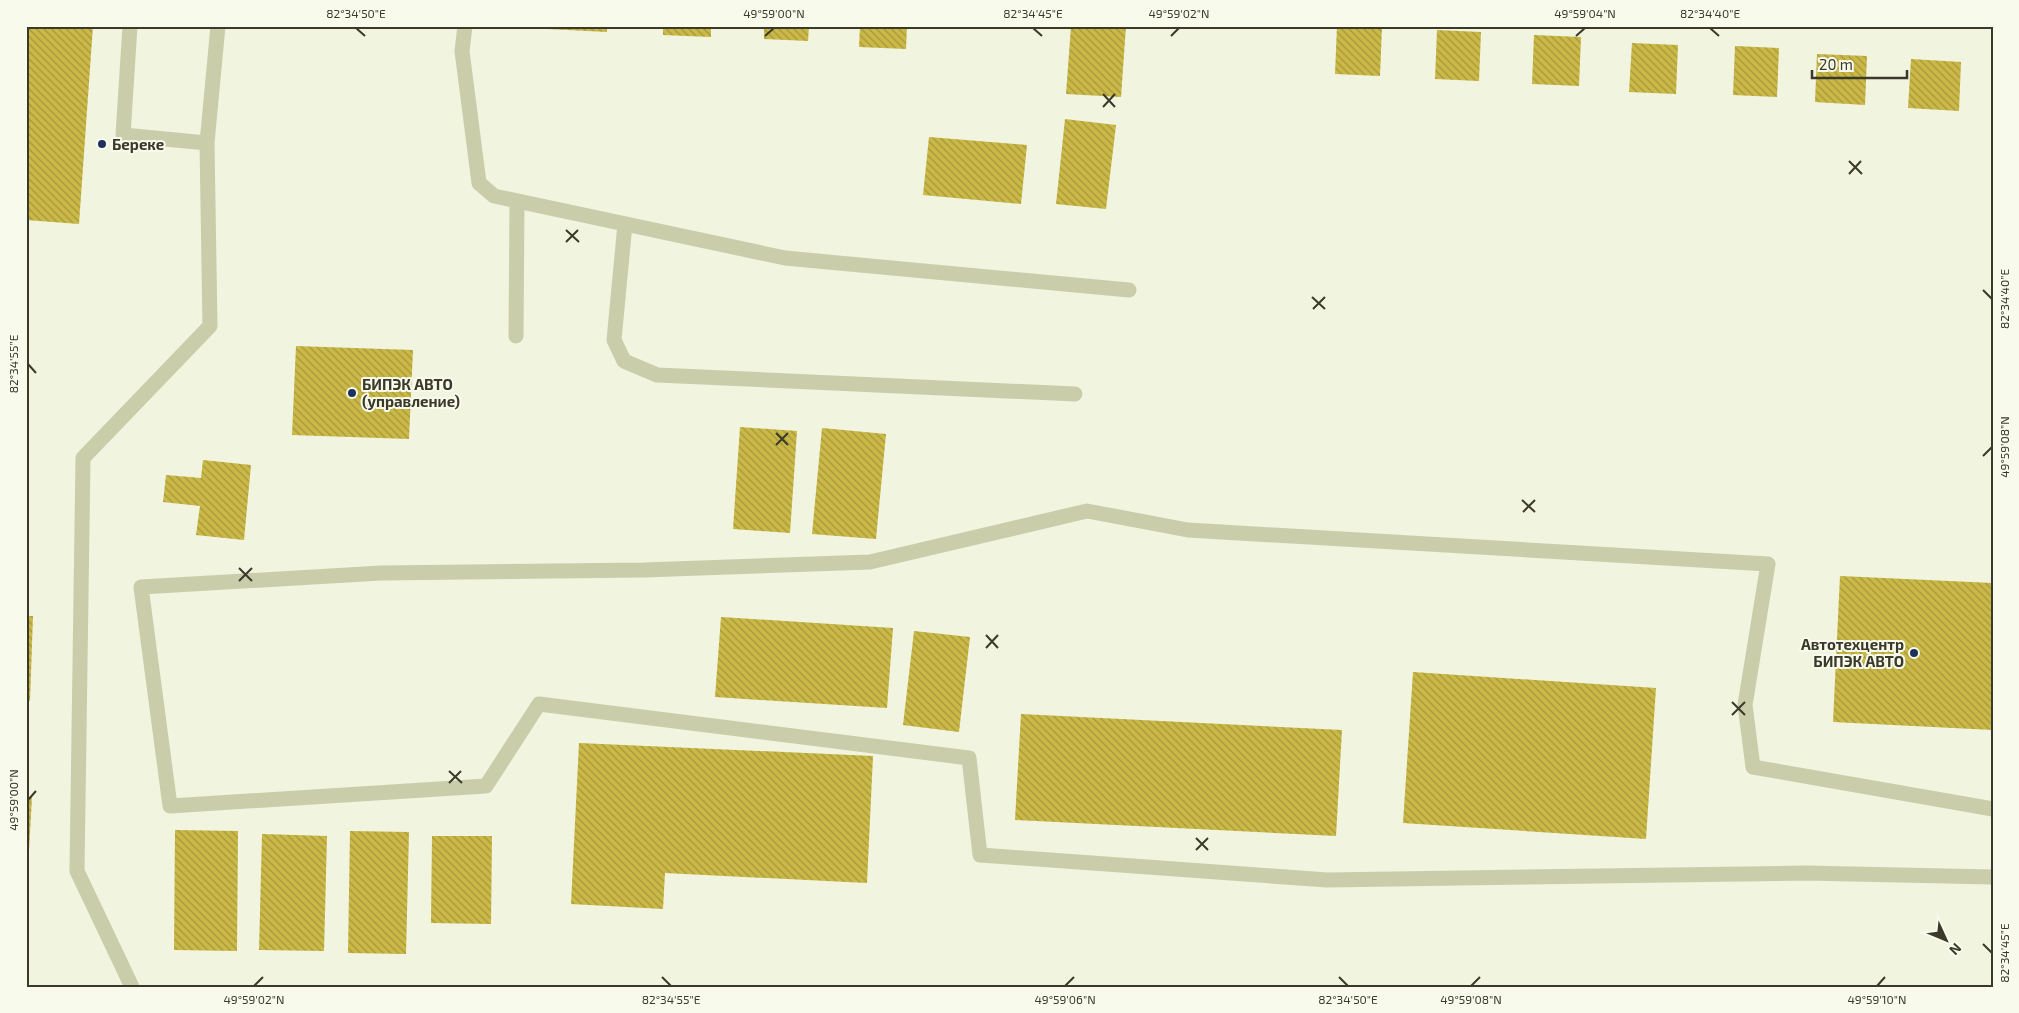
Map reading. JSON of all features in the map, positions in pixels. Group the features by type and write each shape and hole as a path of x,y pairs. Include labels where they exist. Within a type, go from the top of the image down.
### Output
{"lane":[{"path":"130,26 123,135 208,142"},
{"path":"132,987 77,871 83,458 210,326 208,142 218,26"},
{"path":"465,26 462,51 479,183 494,196 785,258 1129,290"},
{"path":"516,336 517,201"},
{"path":"625,224 614,340 624,361 657,375 1075,394"},
{"path":"1993,809 1753,767 1745,706 1768,564 1188,530 1087,511 870,562 644,570 382,573 141,587 170,806 486,786 539,704 969,758 980,855 1327,880 1806,873 1993,877"}],"building":[{"path":"26,26 93,26 79,224 26,220"},
{"path":"547,26 607,26 607,32 547,29"},
{"path":"663,26 711,26 711,37 663,35"},
{"path":"764,26 809,26 808,41 764,39"},
{"path":"860,26 907,26 906,49 859,47"},
{"path":"1071,26 1126,26 1121,97 1066,94"},
{"path":"1337,26 1382,27 1380,76 1335,74"},
{"path":"1437,30 1481,32 1479,81 1435,79"},
{"path":"1534,35 1581,37 1579,86 1532,84"},
{"path":"1632,43 1678,45 1676,94 1629,92"},
{"path":"1735,46 1779,48 1777,97 1733,95"},
{"path":"1817,54 1867,56 1865,105 1815,102"},
{"path":"1911,59 1961,62 1959,111 1908,108"},
{"path":"1065,119 1116,125 1106,209 1056,204"},
{"path":"929,137 1027,145 1021,204 923,195"},
{"name":"БИПЭК АВТО (управление)","path":"296,346 413,350 409,439 292,435"},
{"path":"740,427 797,431 790,533 733,529"},
{"path":"822,428 886,434 876,539 812,534"},
{"path":"203,460 251,465 244,540 196,535 200,506 163,502 166,475 201,478"},
{"name":"Автотехцентр БИПЭК АВТО","path":"1840,576 1993,583 1993,730 1833,722"},
{"path":"26,616 33,616 30,701 26,701"},
{"path":"721,617 893,628 887,708 715,697"},
{"path":"914,631 970,637 959,732 903,725"},
{"path":"1413,672 1656,688 1646,839 1403,823"},
{"path":"1021,714 1342,730 1336,836 1015,820"},
{"path":"579,743 873,756 867,883 665,873 663,909 571,904"},
{"path":"26,797 32,797 28,869 26,869"},
{"path":"175,830 238,831 237,951 174,950"},
{"path":"350,831 409,832 406,954 348,953"},
{"path":"262,834 327,836 324,951 259,950"},
{"path":"432,836 492,836 491,924 431,923"}],"place":[{"name":"Береке","path":"102,144"},
{"name":"БИПЭК АВТО (управление)","path":"352,393"},
{"name":"Автотехцентр БИПЭК АВТО","path":"1914,653"}]}
